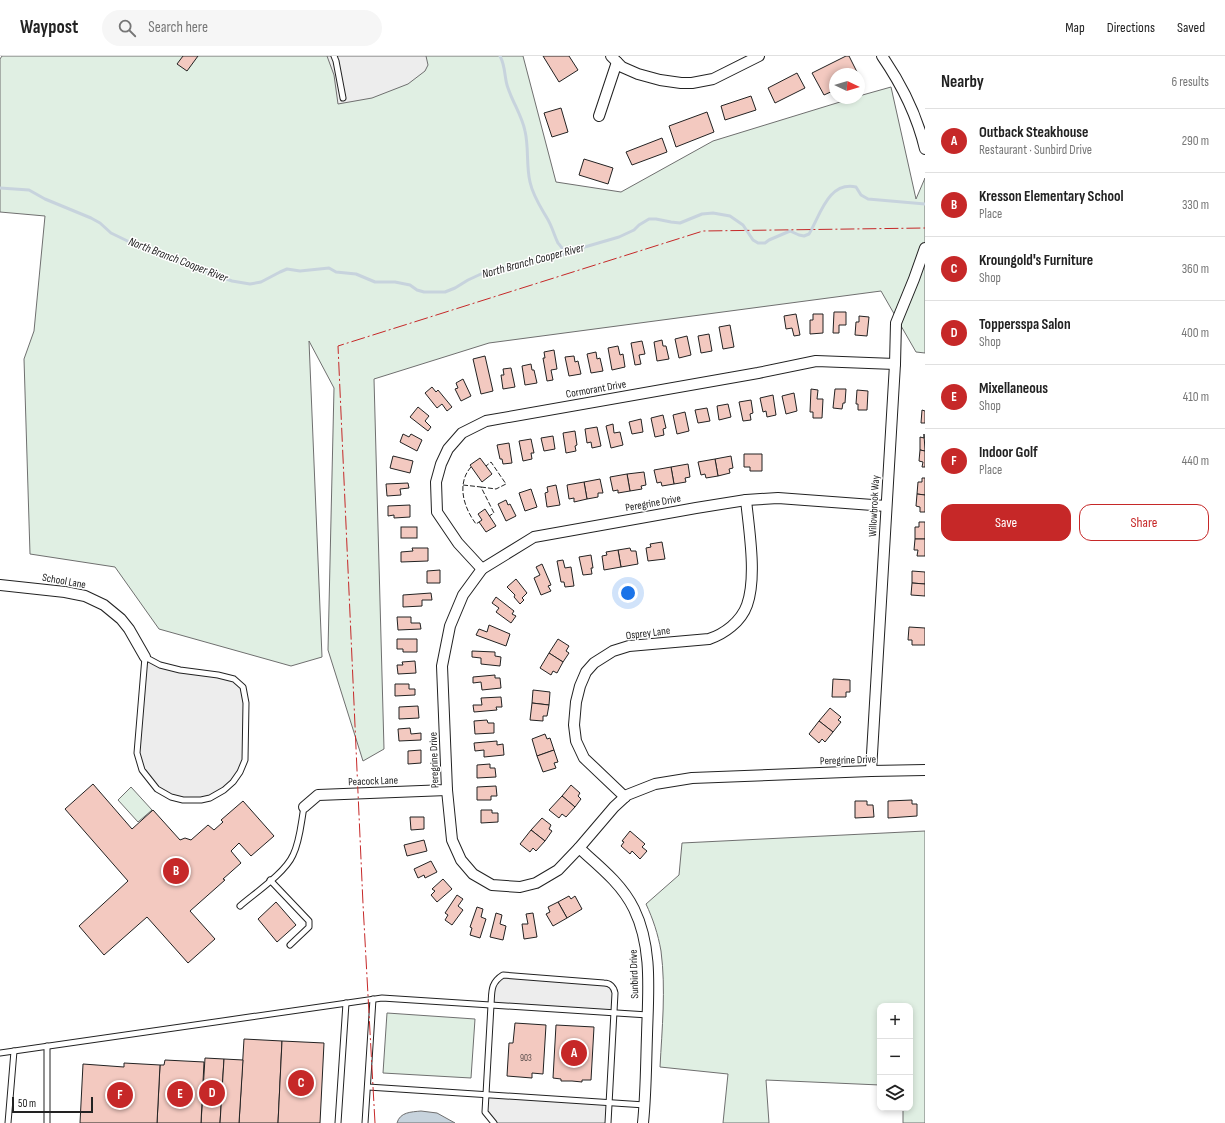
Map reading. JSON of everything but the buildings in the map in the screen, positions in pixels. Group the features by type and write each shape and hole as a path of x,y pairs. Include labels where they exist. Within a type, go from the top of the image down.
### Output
{"street":[{"path":"599,116 614,59 622,66 638,74 660,80 692,83 713,79 759,56"},
{"path":"882,56 896,76 908,99 922,135 925,149"},
{"name":"Willowbrook Way","path":"871,771 896,323 914,280 925,248"},
{"name":"Cormorant Drive","path":"482,569 458,543 436,512 436,482 441,464 448,449 462,433 486,421 816,361 894,364"},
{"name":"Peregrine Drive","path":"886,506 778,498 746,500 534,537 482,569 463,595 450,626 442,666 447,790 452,840 462,860 473,874 492,885 520,887 536,883 558,870 624,797 655,784 692,778 925,770"},
{"name":"Osprey Lane","path":"624,797 584,758 576,741 574,725 576,702 580,686 586,672 594,663 613,651 629,646 709,639 719,636 734,624 744,613 747,605 752,570 746,500"},
{"name":"School Lane","path":"0,585 65,592 85,596 104,604 121,619 129,629 145,657"},
{"name":"Peacock Lane","path":"304,807 318,795 447,790"},
{"name":"Sunbird Drive","path":"579,848 619,887 633,908 639,921 646,948 648,962 648,1015 643,1123"}],"lane":[{"path":"334,56 343,98"},
{"path":"145,657 160,665 180,670 218,675 234,679 243,687 246,703 245,760 240,772 233,782 224,790 210,798 201,800 183,800 171,797 157,789 142,770 137,753 145,657"},
{"path":"240,906 286,867 293,855 298,841 304,807"},
{"path":"270,880 309,921 309,927 290,945"},
{"path":"494,1123 485,1112 492,988 494,982 503,975 610,984 614,990 614,1013 608,1123"},
{"path":"0,1053 382,998 648,1015"},
{"path":"365,1123 373,999"},
{"path":"338,1123 346,1003"},
{"path":"47,1123 48,1046"},
{"path":"8,1123 14,1051"},
{"path":"368,1087 645,1105"}],"green space":[{"path":"2,56 523,56 556,182 621,192 713,141 833,104 865,104 865,94 891,87 916,199 925,178 925,353 916,352 881,291 489,343 374,379 384,749 363,761 328,650 334,388 309,341 322,657 291,666 159,629 115,567 30,554 24,359 34,331 45,216 0,212 0,59"},
{"path":"131,787 152,810 138,822 118,800"},
{"path":"925,831 925,1123 903,1123 903,1111 913,1111 913,1003 877,1003 877,1085 766,1080 769,1123 723,1123 728,1074 660,1067 663,1009 661,951 657,933 646,904 679,875 682,843"},
{"path":"387,1013 475,1019 471,1078 383,1073"}],"shaded area":[{"path":"327,56 426,56 428,65 425,71 408,84 372,98 338,104 334,75"},
{"path":"145,657 160,665 234,679 243,687 245,760 233,782 210,798 183,800 164,794 142,770 137,753"},
{"path":"503,975 607,983 613,987 614,1013 491,1005 492,988"},
{"path":"486,1095 610,1103 608,1123 494,1123 485,1112"},
{"path":"421,1111 437,1113 455,1123 397,1123 398,1119 403,1115 410,1112"}],"waterway":[{"path":"500,56 508,88 522,120 525,131 531,187 558,243 566,253"},
{"name":"North Branch Cooper River","path":"0,188 29,190 45,199 91,218 100,223 111,233 146,250 232,281 250,284 261,282 287,269 300,271 329,268 336,272 356,274 375,282 395,282 410,285 417,290 424,292 445,292 481,274 520,264 555,258 571,251 619,237 634,230 649,219 680,223 702,214 713,213 730,216 743,225 753,240 758,243 765,243 790,231 804,236 809,234 821,210 832,194 838,189 846,187 856,187 861,195 868,199 925,204"}],"fence":[{"path":"481,487 496,489 506,484 491,462 486,466"},
{"path":"471,467 466,474 464,481 463,496 472,518 476,524 479,522"},
{"path":"463,485 481,487 494,513 489,516"}],"power":[{"path":"375,1123 363,904 338,346 703,231 925,228"}],"place":[{"name":"Kresson Elementary School","path":"176,871"},
{"name":"Outback Steakhouse","path":"574,1053"},
{"name":"Kroungold's Furniture","path":"301,1083"},
{"name":"Toppersspa Salon","path":"212,1093"},
{"name":"Mixellaneous","path":"180,1094"},
{"name":"Indoor Golf","path":"120,1095"}]}
